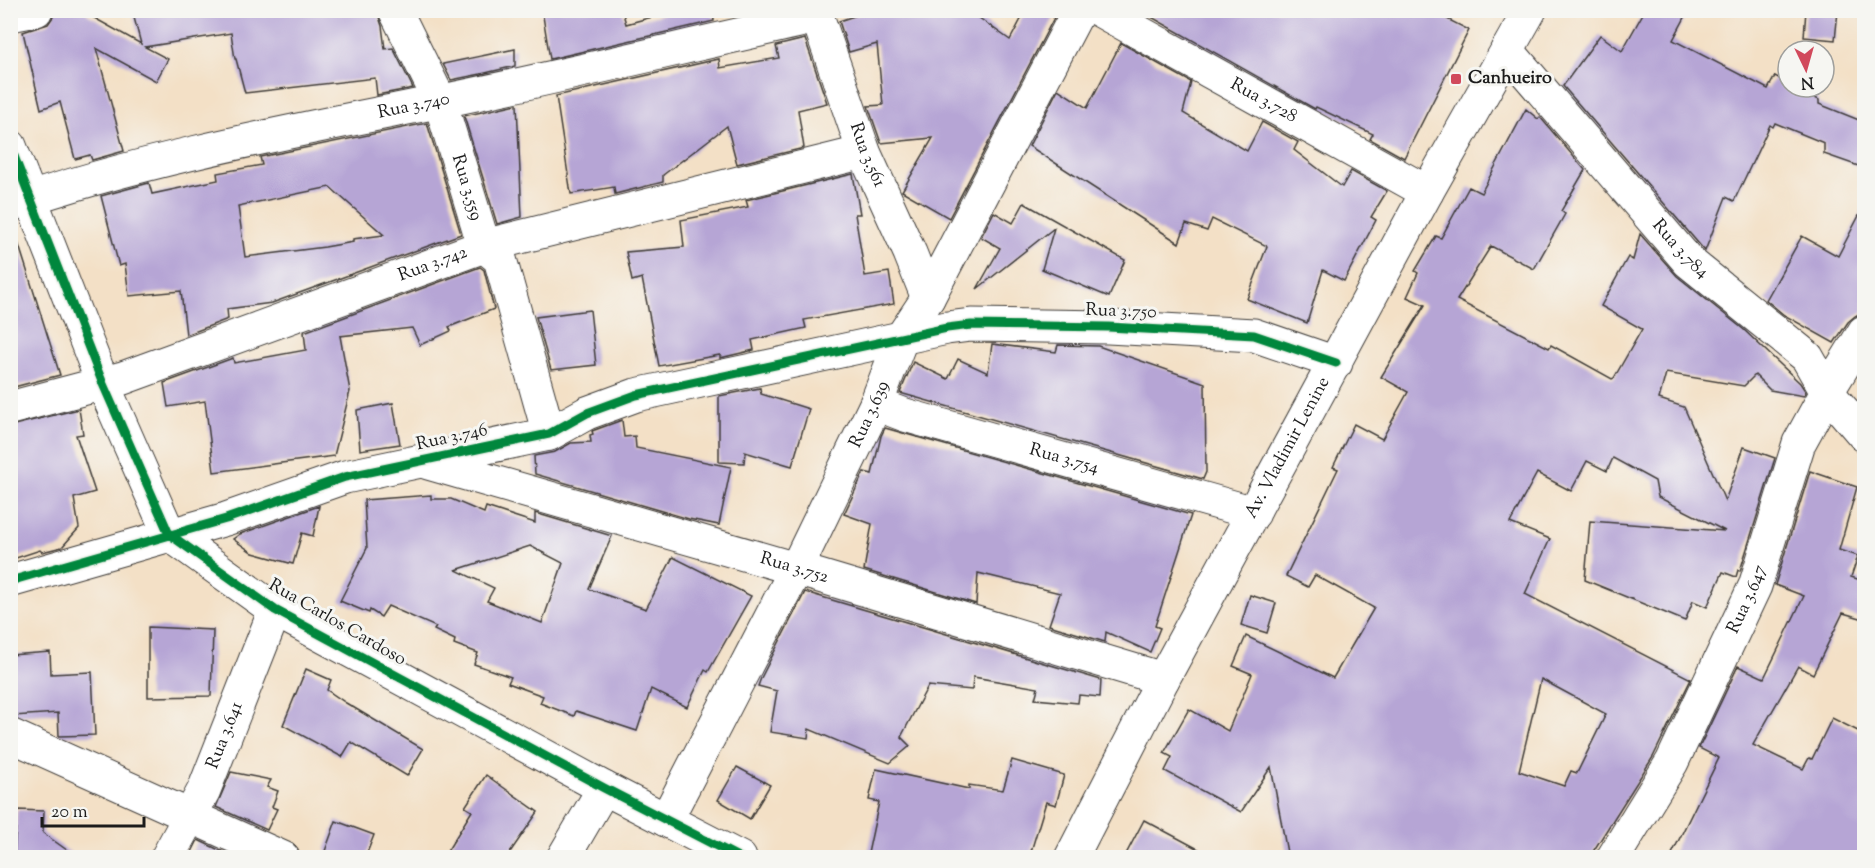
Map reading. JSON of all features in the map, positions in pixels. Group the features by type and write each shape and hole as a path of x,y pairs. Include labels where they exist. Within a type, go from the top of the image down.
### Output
{"street":[{"path":"10,15 36,10"},
{"name":"Rua 3.559","path":"395,10 440,101 484,246 500,259 506,275 549,434"},
{"name":"Rua 3.639","path":"666,820 796,569 876,404 902,337 927,298 1079,10"},
{"name":"Rua 3.728","path":"1100,10 1427,192"},
{"name":"Av. Vladimir Lenine","path":"1071,858 1163,679 1427,192 1530,10"},
{"name":"Rua 3.740","path":"20,202 75,184 224,146 440,101 816,14"},
{"name":"Rua 3.561","path":"816,14 864,152 910,254 927,298"},
{"name":"Rua 3.784","path":"1507,50 1689,262 1807,357 1827,392 1864,435"},
{"path":"10,146 20,202 169,534"},
{"name":"Rua 3.742","path":"10,408 103,384 484,246 864,152"},
{"name":"Rua 3.750","path":"902,337 971,325 1108,327 1254,335 1336,363"},
{"name":"Rua 3.647","path":"1613,858 1672,762 1755,586 1799,443 1864,332"},
{"name":"Rua 3.746","path":"10,580 226,519 345,477 549,434 587,413 636,395 902,337"},
{"name":"Rua 3.754","path":"876,404 905,415 1254,513"},
{"name":"Rua 3.752","path":"424,462 796,569 1163,679"},
{"name":"Rua Carlos Cardoso","path":"169,534 275,610 604,788 740,858"},
{"name":"Rua 3.641","path":"167,858 204,790 275,610"},
{"path":"10,735 283,858"},
{"path":"563,858 604,788"}],"building":[{"path":"54,10 86,10 87,14 141,44 132,10 377,11 382,26 385,49 393,48 413,88 377,95 375,78 245,93 235,59 231,33 145,47 168,59 156,81 96,48 124,151 92,160 90,155 75,159 60,102 41,109 23,32 48,24 53,17"},
{"path":"542,10 622,10 626,24 678,10 713,10 714,21 550,59"},
{"path":"872,10 968,10 1010,40 1026,10 1058,10 949,218 902,191 933,138 881,143 868,106 883,105 877,44 849,52 839,21"},
{"path":"1139,10 1449,10 1445,18 1469,30 1404,158 1370,139 1373,134 1316,107 1315,109"},
{"path":"1645,10 1689,10 1673,40 1768,89 1776,77 1776,99 1817,99 1819,104 1864,122 1864,168 1824,154 1824,143 1775,123 1773,127 1770,125 1734,201 1726,197 1705,251 1563,86 1600,35 1622,51"},
{"path":"1806,10 1838,11 1835,39 1804,37"},
{"path":"805,39 827,103 798,110 804,148 737,164 727,126 663,175 663,182 615,194 614,187 571,194 556,96 719,59 720,68 779,58 776,46"},
{"path":"1121,43 1191,82 1183,113 1247,151 1262,122 1298,142 1294,150 1342,187 1351,171 1387,191 1371,217 1376,220 1344,281 1323,270 1307,323 1247,299 1267,246 1212,219 1207,231 1186,224 1179,243 1029,146 1058,89 1087,108"},
{"path":"515,49 515,66 481,74 451,80 443,64"},
{"path":"517,104 522,217 497,224 464,116"},
{"path":"1526,109 1538,119 1540,117 1585,170 1561,211 1565,214 1534,269 1491,246 1457,300 1549,348 1551,345 1612,379 1642,329 1601,306 1628,257 1633,260 1640,234 1677,276 1743,329 1800,383 1806,392 1804,396 1770,390 1755,375 1744,386 1666,373 1659,399 1684,407 1725,501 1744,447 1775,458 1740,571 1738,570 1736,577 1723,572 1707,607 1693,601 1685,621 1585,580 1590,521 1725,531 1658,497 1655,481 1613,458 1607,471 1587,461 1571,491 1537,473 1510,523 1550,539 1525,594 1691,679 1653,757 1589,858 1288,858 1271,767 1241,812 1165,771 1172,757 1164,753 1189,709 1228,731 1252,674 1233,666 1246,636 1333,678 1374,608 1315,575 1308,587 1286,576 1338,469 1333,467 1354,424 1382,439 1408,392 1381,377 1425,305 1407,297 1418,273 1415,271 1436,236 1441,238 1469,187 1481,193","holes":["1541,679 1606,714 1577,773 1571,771 1564,786 1519,771"]},
{"path":"427,123 461,234 272,303 227,309 228,319 186,335 181,291 129,296 125,264 119,266 101,196 149,183 152,194 218,180 217,173 262,165 260,157","holes":["330,187 384,235 353,239 353,242 325,247 245,257 238,206"]},
{"path":"853,174 860,214 855,214 865,276 889,272 894,304 804,320 806,328 752,340 754,350 720,358 720,355 659,366 642,278 632,281 626,252 684,247 681,220 748,207 746,200"},
{"path":"1024,203 1125,260 1109,297 1042,269 1054,228 977,289 1000,248 981,237 994,212 1013,223"},
{"path":"1864,206 1864,311 1848,322 1834,343 1784,315 1766,300 1802,236 1838,256"},
{"path":"17,239 60,375 10,388 10,240"},
{"path":"480,267 484,270 494,309 449,327 451,331 420,345 412,328 340,336 350,391 334,456 214,472 205,401 168,407 164,383 233,358 234,363 306,350 304,332"},
{"path":"590,310 596,365 551,370 536,317"},
{"path":"992,344 1056,352 1058,345 1098,346 1205,383 1206,472 1203,479 900,393 913,362 948,379 958,359 988,373"},
{"path":"760,388 761,394 809,409 792,466 745,452 744,463 719,462 719,396"},
{"path":"393,403 400,444 360,450 357,410"},
{"path":"79,409 83,434 76,435 95,492 74,498 79,528 62,547 42,552 40,550 10,560 10,426"},
{"path":"622,420 624,437 635,436 636,448 731,467 719,525 689,519 535,474 534,456 555,452 571,443 591,442 592,431"},
{"path":"885,428 1191,515 1155,626 1160,628 1150,652 1106,632 1105,642 1049,625 1060,593 978,573 976,604 864,570 872,524 844,514 864,472 872,474"},
{"path":"1810,471 1857,487 1839,550 1858,556 1851,577 1864,581 1864,619 1843,613 1813,674 1798,666 1753,745 1803,769 1809,758 1812,759 1832,718 1864,734 1864,858 1670,858 1719,758 1699,748 1738,666 1764,678 1804,596 1775,585"},
{"path":"431,495 431,499 451,499 484,513 486,507 535,523 535,513 612,536 589,589 646,609 673,557 751,596 708,672 705,670 687,707 651,689 637,731 576,711 574,716 540,703 543,696 508,683 511,677 474,664 478,653 454,644 455,640 434,630 436,627 388,606 381,617 370,610 369,613 340,601 367,548 364,500","holes":["530,546 563,563 542,623 487,601 494,588 456,570"]},
{"path":"319,506 313,536 302,533 293,564 253,553 233,539 240,534"},
{"path":"805,592 1101,680 1100,697 1079,695 1078,703 1035,699 1038,688 973,677 972,690 928,686 901,737 910,746 890,763 809,729 808,738 770,732 777,691 758,686"},
{"path":"1250,595 1276,603 1267,633 1241,625"},
{"path":"148,627 213,630 211,696 148,697"},
{"path":"50,652 51,674 92,672 95,735 59,736 58,713 13,716 10,655"},
{"path":"306,669 331,680 327,690 346,703 423,749 407,776 351,742 342,757 283,725"},
{"path":"1012,760 1064,775 1056,805 1046,802 1029,858 867,858 879,802 869,800 876,769 969,789 969,785 1003,790"},
{"path":"737,767 770,785 750,819 718,800"},
{"path":"231,772 271,780 267,787 278,791 272,807 277,809 267,830 216,807"},
{"path":"486,775 538,812 506,858 443,858 472,811 465,807"},
{"path":"17,810 44,811 43,833 78,858 14,858"},
{"path":"1144,820 1215,858 1124,858"},
{"path":"336,821 374,835 365,858 343,858 325,851"},
{"path":"198,840 236,858 189,858"}],"cycle path":[{"path":"10,146 103,384 169,534 275,610 604,788 740,858"},
{"path":"10,581 226,519 345,477 549,434 587,413 636,395 947,328 971,325 1108,327 1254,335 1336,363"}],"place":[{"name":"Canhueiro","path":"1456,79"}]}
